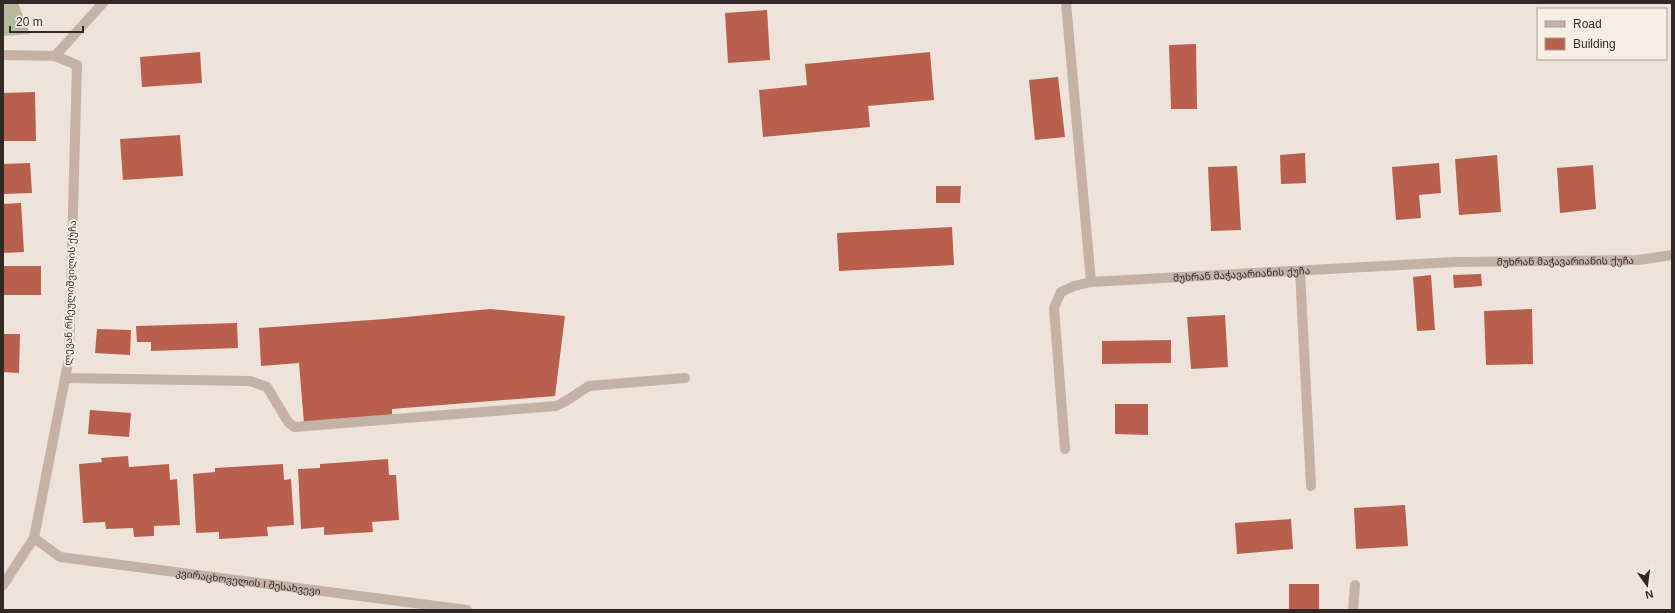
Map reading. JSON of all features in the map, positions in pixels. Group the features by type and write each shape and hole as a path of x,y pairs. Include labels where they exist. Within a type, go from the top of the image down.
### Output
{"street":[{"path":"55,56 103,3"},
{"path":"1066,3 1091,282"},
{"name":"ლევან რჩეულიშვილის ქუჩა","path":"3,55 55,56 77,65 69,358 34,538 3,585"},
{"name":"მუხრან მაჭავარიანის ქუჩა","path":"1065,449 1054,308 1061,292 1074,286 1091,282 1455,262 1639,260 1672,255"},
{"path":"1300,271 1311,486"},
{"path":"65,378 250,381 267,387 288,422 294,427 556,406 567,402 578,392 589,386 685,378"},
{"name":"კვირაცხოველის I შესახვევი","path":"34,538 60,557 467,610"},
{"path":"1352,610 1355,585"}],"green space":[{"path":"3,3 18,3 30,34 3,36"}],"building":[{"path":"767,10 770,60 728,63 725,13"},
{"path":"1196,44 1197,109 1171,109 1169,45"},
{"path":"200,52 202,83 142,87 140,57"},
{"path":"930,52 934,100 868,106 870,127 763,137 759,90 807,85 805,64"},
{"path":"1058,77 1065,137 1035,140 1029,80"},
{"path":"35,92 36,141 3,141 3,93"},
{"path":"180,135 183,176 123,180 120,139"},
{"path":"1305,153 1306,183 1281,184 1280,155"},
{"path":"1497,155 1501,212 1459,215 1455,159"},
{"path":"30,163 32,193 3,194 3,164"},
{"path":"1439,163 1441,193 1419,195 1421,218 1396,220 1392,167"},
{"path":"1593,165 1596,209 1560,213 1557,168"},
{"path":"1237,166 1241,230 1211,231 1208,167"},
{"path":"936,186 961,186 960,203 936,203"},
{"path":"21,203 24,252 3,253 3,204"},
{"path":"952,227 954,265 839,271 837,233"},
{"path":"3,266 41,266 41,295 3,295"},
{"path":"1481,274 1482,286 1454,288 1453,275"},
{"path":"1431,275 1435,330 1417,331 1413,277"},
{"path":"490,309 565,316 555,396 392,409 392,416 304,423 299,363 261,366 259,328 385,319"},
{"path":"1532,309 1533,364 1486,365 1484,311"},
{"path":"1225,315 1228,367 1191,369 1187,317"},
{"path":"237,323 238,348 151,351 151,342 137,342 136,326"},
{"path":"97,329 131,330 130,355 95,353"},
{"path":"3,334 20,334 19,373 3,372"},
{"path":"1171,340 1171,363 1102,364 1102,341"},
{"path":"1115,404 1148,404 1148,435 1115,434"},
{"path":"90,410 131,413 129,437 88,434"},
{"path":"128,456 129,467 169,464 170,480 177,479 180,525 154,526 154,536 134,537 133,528 106,529 105,522 83,523 79,464 102,462 101,458"},
{"path":"388,459 389,475 396,475 399,520 372,522 373,532 324,535 324,527 301,529 298,469 320,468 320,464"},
{"path":"283,464 284,480 291,479 294,525 267,527 268,536 219,539 219,532 196,533 193,474 215,472 215,468"},
{"path":"1405,505 1408,546 1356,549 1354,508"},
{"path":"1291,519 1293,549 1237,554 1235,523"},
{"path":"1289,584 1319,584 1319,610 1289,610"}]}
